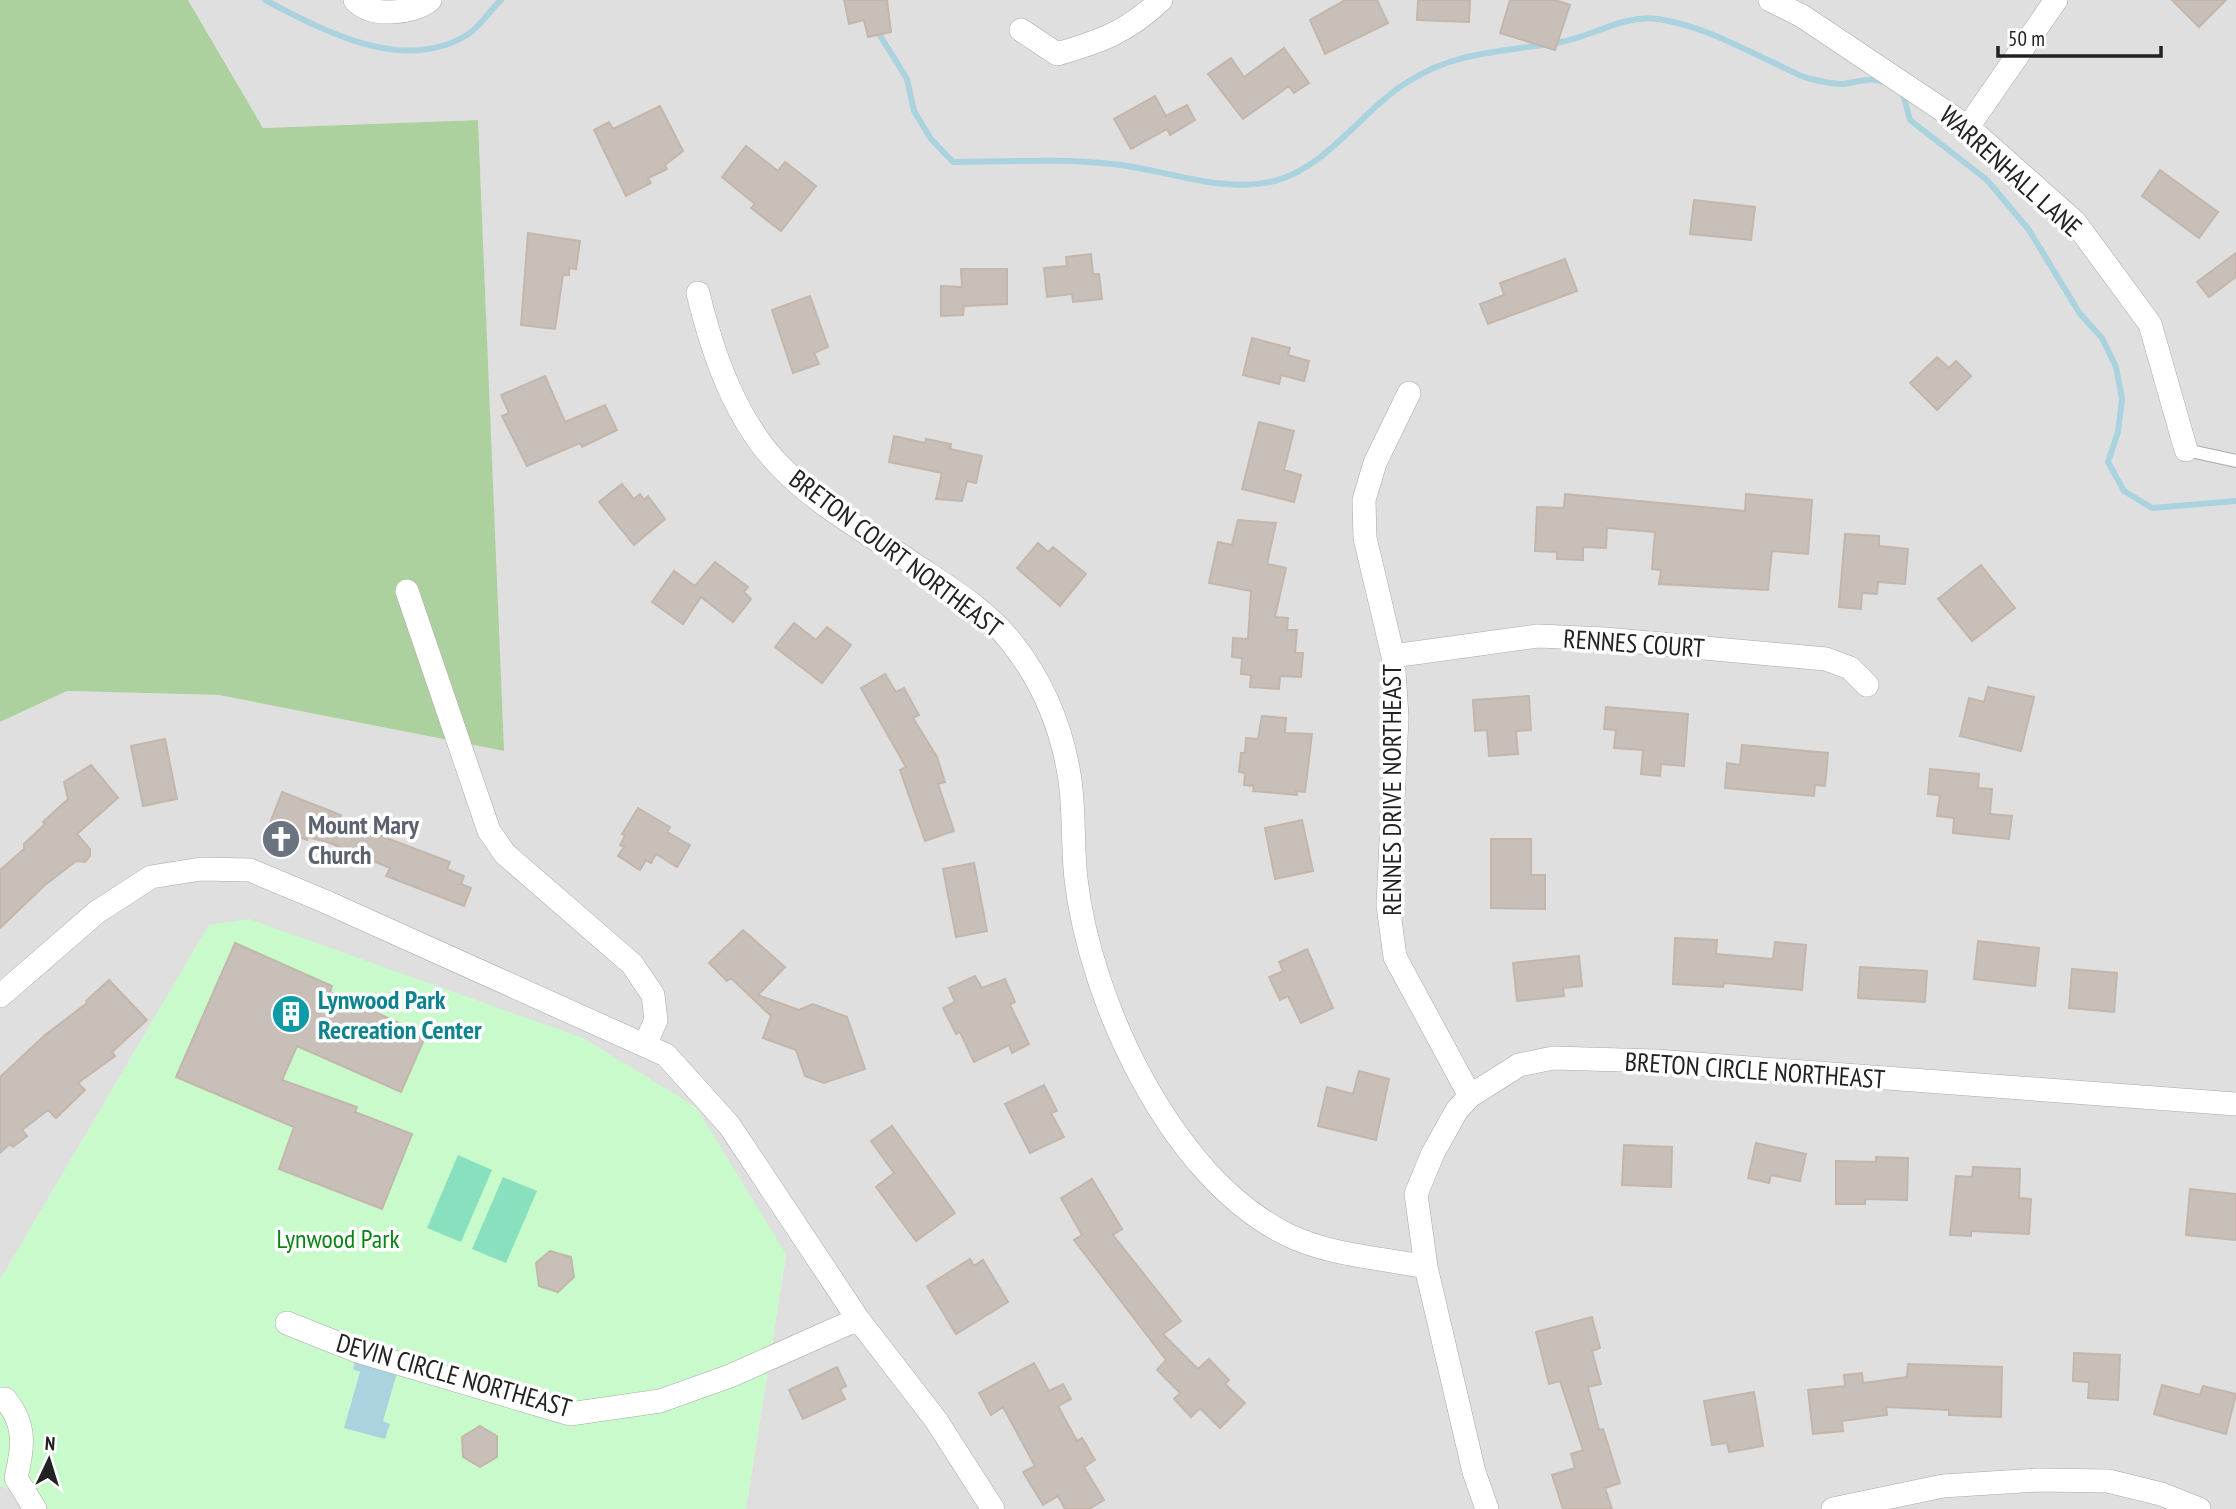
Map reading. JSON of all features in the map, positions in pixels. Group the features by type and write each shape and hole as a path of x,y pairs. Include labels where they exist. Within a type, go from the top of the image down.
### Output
{"street":[{"path":"355,0 382,12 422,7 430,0"},
{"path":"1021,30 1058,54 1097,43 1135,24 1161,0"},
{"name":"WARRENHALL LANE","path":"1770,0 1811,22 1968,127 2074,222 2150,324 2186,450"},
{"path":"1968,127 2056,0"},
{"name":"BRETON COURT NORTHEAST","path":"698,293 709,340 734,398 753,433 781,467 809,492 980,611 1010,640 1042,687 1058,729 1070,775 1076,875 1083,930 1097,975 1119,1034 1163,1113 1209,1177 1242,1208 1288,1236 1326,1247 1426,1267"},
{"name":"RENNES DRIVE NORTHEAST","path":"1409,393 1375,463 1364,500 1365,538 1393,656 1397,717 1388,905 1395,957 1470,1096"},
{"path":"407,591 488,831 505,854 632,964 653,995 656,1020 645,1045"},
{"name":"RENNES COURT","path":"1393,656 1538,636 1605,639 1826,659 1850,668 1867,685"},
{"path":"0,996 97,912 151,877 201,869 250,870 666,1055 729,1125 858,1319 936,1420 993,1509"},
{"name":"BRETON CIRCLE NORTHEAST","path":"1488,1509 1474,1472 1426,1267 1416,1194 1433,1153 1457,1110 1470,1096 1519,1065 1553,1058 1656,1061 2236,1104"},
{"name":"DEVIN CIRCLE NORTHEAST","path":"287,1323 357,1351 570,1414 660,1401 730,1376 858,1319"},
{"path":"0,1399 5,1399 15,1411 24,1446 8,1476 35,1509"},
{"path":"1833,1509 1943,1486 2039,1480 2108,1482 2161,1494 2199,1509"}],"lane":[{"path":"2186,450 2236,461"}],"shaded area":[{"path":"188,0 2236,0 2236,1509 746,1509 786,1255 209,925 0,1280 0,722 67,691 219,695 503,751 478,120 263,128"},
{"path":"0,1485 48,1509 0,1509"}],"green space":[{"path":"0,0 188,0 263,128 478,120 504,751 219,695 67,691 0,722"},
{"name":"Lynwood Park","path":"249,919 583,1038 696,1107 786,1254 746,1509 48,1509 0,1485 0,1280 209,925"},
{"path":"458,1155 492,1170 461,1242 427,1228"},
{"path":"503,1177 537,1191 506,1263 472,1249"}],"water":[{"path":"357,1354 399,1366 383,1421 390,1424 385,1439 344,1428 360,1372 353,1369"}],"building":[{"path":"844,0 887,0 891,32 868,37 864,20 849,24"},
{"path":"1345,0 1377,0 1388,23 1325,54 1310,20"},
{"path":"1418,0 1470,0 1469,22 1417,20"},
{"path":"1510,0 1555,0 1570,5 1555,50 1500,33"},
{"path":"2172,0 2226,0 2199,27"},
{"path":"1284,48 1309,83 1294,93 1289,86 1243,119 1208,74 1231,58 1244,77"},
{"path":"1155,96 1166,116 1187,105 1195,120 1170,135 1167,129 1131,149 1114,119"},
{"path":"660,106 683,151 665,165 667,169 648,178 651,183 626,196 594,130 609,122 613,129"},
{"path":"746,146 778,171 785,162 816,186 781,231 751,208 755,204 722,177"},
{"path":"2160,170 2218,212 2199,238 2142,196"},
{"path":"1694,200 1755,207 1751,240 1690,234"},
{"path":"528,233 580,241 576,269 569,268 569,275 563,275 555,329 521,325"},
{"path":"2236,253 2236,277 2209,297 2197,282"},
{"path":"1091,254 1093,274 1099,274 1102,299 1073,302 1072,294 1047,297 1044,268 1067,266 1066,257"},
{"path":"1565,259 1577,291 1488,324 1480,304 1504,295 1500,283"},
{"path":"961,269 1007,269 1007,304 964,306 963,315 941,316 941,286 962,287"},
{"path":"810,296 828,347 814,353 819,364 793,373 772,310"},
{"path":"1252,338 1290,348 1288,355 1309,361 1304,381 1281,375 1279,384 1243,375"},
{"path":"1937,357 1949,368 1956,361 1971,376 1937,410 1910,383"},
{"path":"545,376 565,422 605,405 617,430 582,447 580,443 527,466 502,416 509,413 501,395"},
{"path":"1259,422 1294,431 1284,470 1301,475 1294,502 1242,489"},
{"path":"894,436 925,443 926,439 951,444 950,449 982,456 976,483 967,481 962,501 936,499 942,473 889,462"},
{"path":"622,484 634,499 640,494 644,500 648,496 665,519 634,545 599,502"},
{"path":"1565,494 1745,511 1746,494 1812,500 1808,554 1772,551 1768,590 1659,584 1661,570 1652,569 1655,532 1607,528 1606,548 1583,547 1583,560 1557,559 1557,552 1535,551 1537,507 1564,508"},
{"path":"1238,520 1276,523 1267,564 1286,568 1275,617 1288,618 1287,630 1297,630 1295,653 1303,653 1301,677 1280,676 1279,689 1250,687 1251,675 1241,674 1242,658 1232,657 1233,638 1248,639 1251,591 1209,583 1218,542 1232,545"},
{"path":"1845,534 1879,536 1879,546 1908,549 1905,584 1878,582 1877,594 1862,593 1861,609 1839,607"},
{"path":"1038,543 1048,552 1053,547 1086,574 1060,606 1017,568"},
{"path":"715,562 748,587 744,592 751,599 733,622 701,597 683,624 652,602 674,571 695,586"},
{"path":"1981,565 2015,608 1972,641 1938,599"},
{"path":"794,623 816,640 827,627 851,645 822,683 775,647"},
{"path":"885,674 896,692 904,688 919,715 913,718 937,757 945,782 938,784 954,831 925,841 900,770 906,767 861,688"},
{"path":"1988,687 2034,697 2021,751 1960,736 1969,698 1984,702"},
{"path":"1529,696 1531,730 1516,731 1518,754 1489,756 1487,730 1475,731 1473,700"},
{"path":"1606,707 1688,714 1684,766 1661,764 1660,776 1641,774 1643,750 1614,748 1616,730 1604,729"},
{"path":"1262,716 1286,718 1285,733 1312,734 1305,792 1296,791 1297,795 1253,791 1254,786 1244,785 1245,773 1239,772 1241,753 1245,753 1246,738 1258,739"},
{"path":"165,739 177,799 143,806 131,746"},
{"path":"1742,745 1828,753 1825,786 1815,785 1814,796 1725,788 1727,763 1740,765"},
{"path":"91,765 118,798 77,834 90,849 90,856 85,862 76,861 45,885 0,928 0,870 24,849 24,844 45,824 43,822 68,799 64,782"},
{"path":"1930,769 1979,774 1978,788 1992,789 1990,814 2012,816 2009,839 1953,833 1954,818 1937,816 1940,795 1928,794"},
{"path":"282,792 341,815 339,820 450,862 447,869 464,876 461,884 471,888 464,906 386,876 390,868 330,843 308,837 307,840 269,826"},
{"path":"638,808 670,827 667,832 690,845 677,867 656,854 651,863 646,860 640,870 618,856 624,847 620,845 625,836 622,834"},
{"path":"1302,820 1313,871 1275,879 1265,828"},
{"path":"1491,839 1531,839 1531,875 1545,875 1545,909 1491,908"},
{"path":"974,863 987,931 956,937 943,869"},
{"path":"743,930 785,967 758,995 799,1010 813,1004 847,1017 865,1069 824,1083 805,1076 796,1050 763,1038 771,1016 731,978 727,981 709,963"},
{"path":"1675,938 1717,940 1716,954 1773,959 1775,942 1806,945 1802,990 1724,983 1723,987 1673,984"},
{"path":"1978,941 2039,948 2035,986 1974,979"},
{"name":"Lynwood Park Recreation Center","path":"235,943 332,986 330,992 426,1035 401,1092 297,1046 282,1080 357,1107 355,1112 412,1134 382,1209 279,1169 294,1127 176,1077"},
{"path":"1307,949 1333,1008 1301,1023 1288,996 1280,1000 1269,977 1283,971 1279,962"},
{"path":"1579,956 1582,986 1563,988 1564,996 1517,1001 1513,963"},
{"path":"1860,967 1927,971 1925,1002 1858,998"},
{"path":"2072,969 2117,973 2114,1012 2069,1008"},
{"path":"975,976 982,988 1005,979 1015,1002 1010,1005 1029,1044 1012,1053 1009,1045 974,1062 960,1032 956,1034 943,1008 955,1002 949,988"},
{"path":"109,980 147,1020 112,1052 115,1056 78,1083 85,1090 56,1118 48,1110 22,1130 27,1136 13,1147 10,1144 0,1153 0,1077 45,1035 87,1003 86,1001"},
{"path":"1359,1071 1389,1079 1376,1140 1318,1126 1327,1087 1353,1094"},
{"path":"1044,1085 1057,1111 1051,1113 1064,1137 1030,1153 1005,1104"},
{"path":"892,1126 955,1213 916,1241 876,1187 894,1173 871,1141"},
{"path":"1756,1143 1806,1154 1800,1181 1771,1175 1769,1183 1748,1178"},
{"path":"1624,1145 1672,1147 1671,1187 1622,1185"},
{"path":"1876,1157 1908,1158 1907,1200 1865,1199 1865,1204 1836,1204 1836,1161 1876,1162"},
{"path":"1973,1167 2020,1169 2019,1198 2031,1199 2029,1234 1971,1231 1971,1236 1950,1235 1956,1176 1972,1177"},
{"path":"1092,1179 1122,1229 1113,1235 1181,1321 1163,1334 1198,1369 1209,1359 1229,1380 1225,1384 1245,1403 1220,1428 1200,1408 1191,1417 1174,1399 1180,1393 1157,1370 1166,1360 1074,1240 1082,1235 1061,1198"},
{"path":"2190,1189 2236,1194 2236,1240 2186,1235"},
{"path":"550,1251 571,1257 574,1277 558,1292 539,1286 536,1263"},
{"path":"970,1259 974,1266 983,1260 1008,1302 956,1334 927,1286"},
{"path":"1592,1317 1600,1348 1592,1351 1601,1384 1588,1387 1599,1430 1603,1429 1620,1483 1605,1488 1612,1509 1563,1509 1552,1475 1575,1468 1571,1454 1583,1450 1560,1381 1549,1384 1536,1332"},
{"path":"2074,1353 2120,1355 2118,1400 2088,1398 2089,1382 2073,1381"},
{"path":"1034,1363 1049,1391 1063,1384 1071,1399 1058,1406 1077,1441 1082,1438 1095,1460 1084,1467 1104,1500 1089,1509 1065,1509 1058,1496 1043,1505 1023,1472 1035,1466 1003,1407 991,1415 979,1393"},
{"path":"1908,1364 2002,1367 2001,1417 1949,1415 1949,1410 1886,1407 1887,1415 1842,1421 1843,1431 1813,1434 1808,1390 1845,1386 1844,1375 1862,1373 1863,1383 1907,1377"},
{"path":"837,1367 846,1386 840,1389 845,1399 803,1419 789,1390"},
{"path":"2162,1385 2200,1395 2203,1386 2236,1394 2226,1434 2154,1414"},
{"path":"1754,1392 1763,1446 1729,1452 1727,1443 1712,1445 1704,1401"},
{"path":"480,1426 497,1436 497,1457 480,1467 463,1457 462,1437"}],"waterway":[{"path":"265,0 312,24 364,44 417,50 442,46 467,35 501,0"},
{"path":"876,29 907,79 914,111 931,139 953,162 1092,162 1233,185 1274,181 1311,164 1392,93 1409,81 1446,63 1483,54 1561,42 1633,20 1658,19 1688,26 1717,36 1811,79 1838,84 1868,80 1883,82"},
{"path":"1902,90 1910,120 1987,180 2029,230 2080,314 2102,338 2116,367 2122,399 2118,432 2108,462 2124,491 2152,508 2236,501"}],"place":[{"name":"Mount Mary Church","path":"281,839"},
{"name":"Lynwood Park Recreation Center","path":"291,1014"}]}
